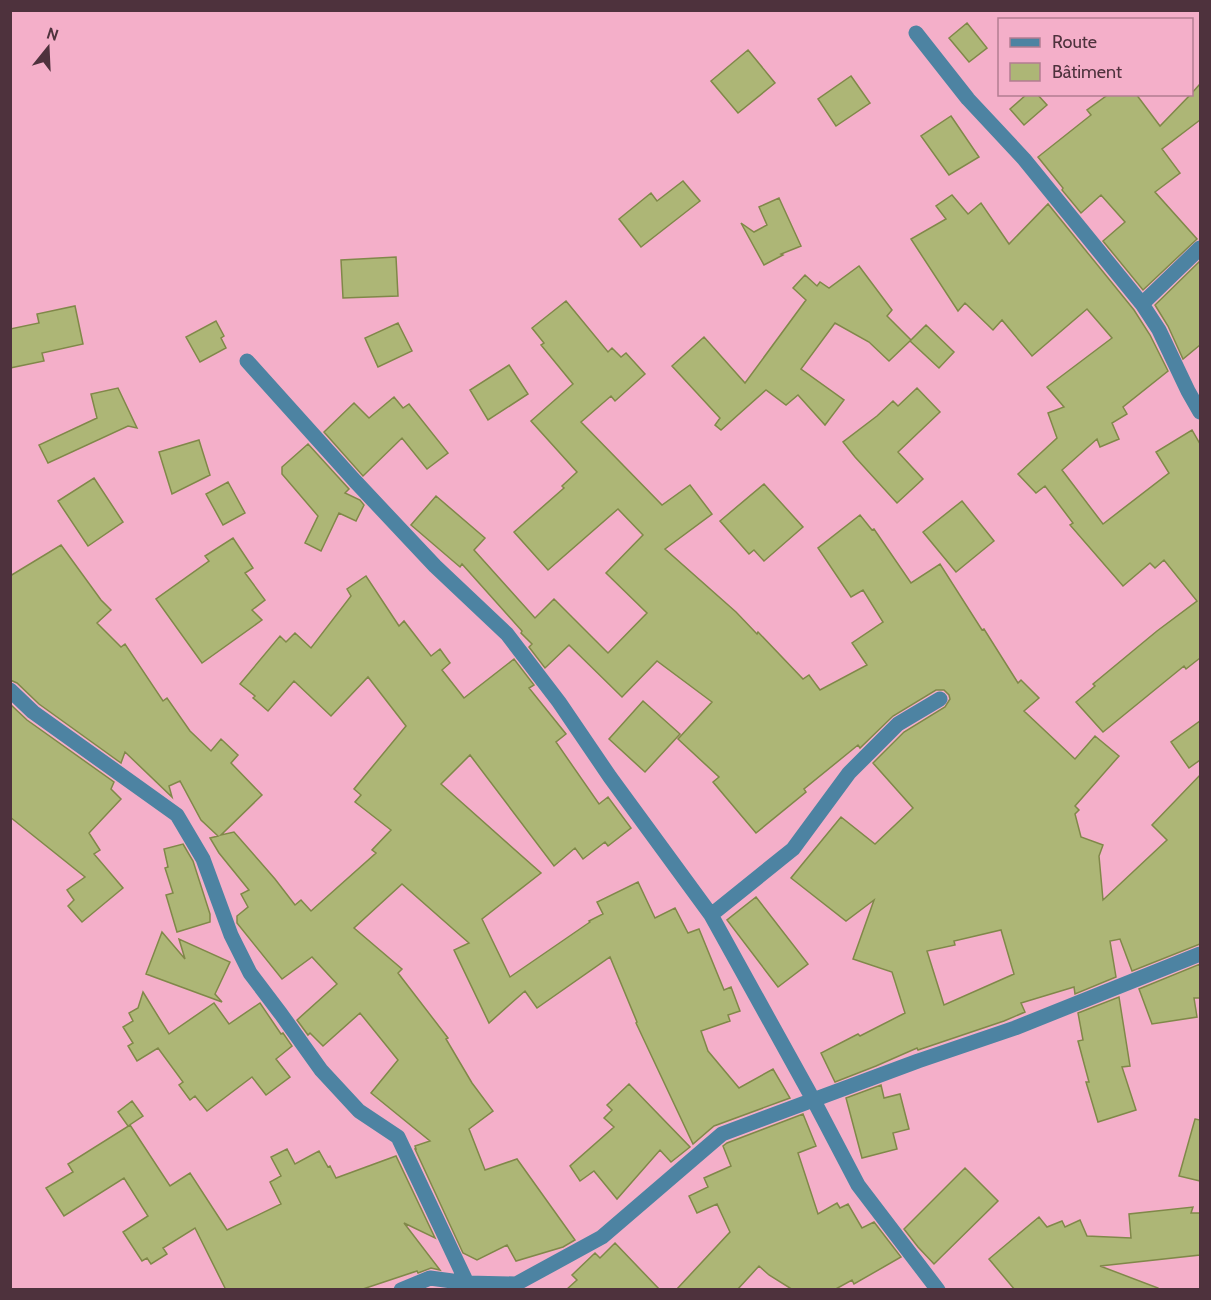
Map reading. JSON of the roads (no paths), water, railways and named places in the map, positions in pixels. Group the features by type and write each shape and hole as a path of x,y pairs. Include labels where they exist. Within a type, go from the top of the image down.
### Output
{"street":[{"path":"916,33 968,99 1024,159 1142,304 1159,330 1200,412"},
{"path":"1142,304 1200,248"},
{"path":"247,361 435,566 507,633 559,702 610,777 711,915 858,1185 938,1290"},
{"path":"10,690 33,712 177,815 203,859 231,935 250,973 321,1070 359,1111 398,1137 467,1282"},
{"path":"711,915 793,849 849,773 898,724 940,699"},
{"path":"401,1290 430,1278 516,1284 602,1237 722,1134 1015,1028 1200,954"}]}
